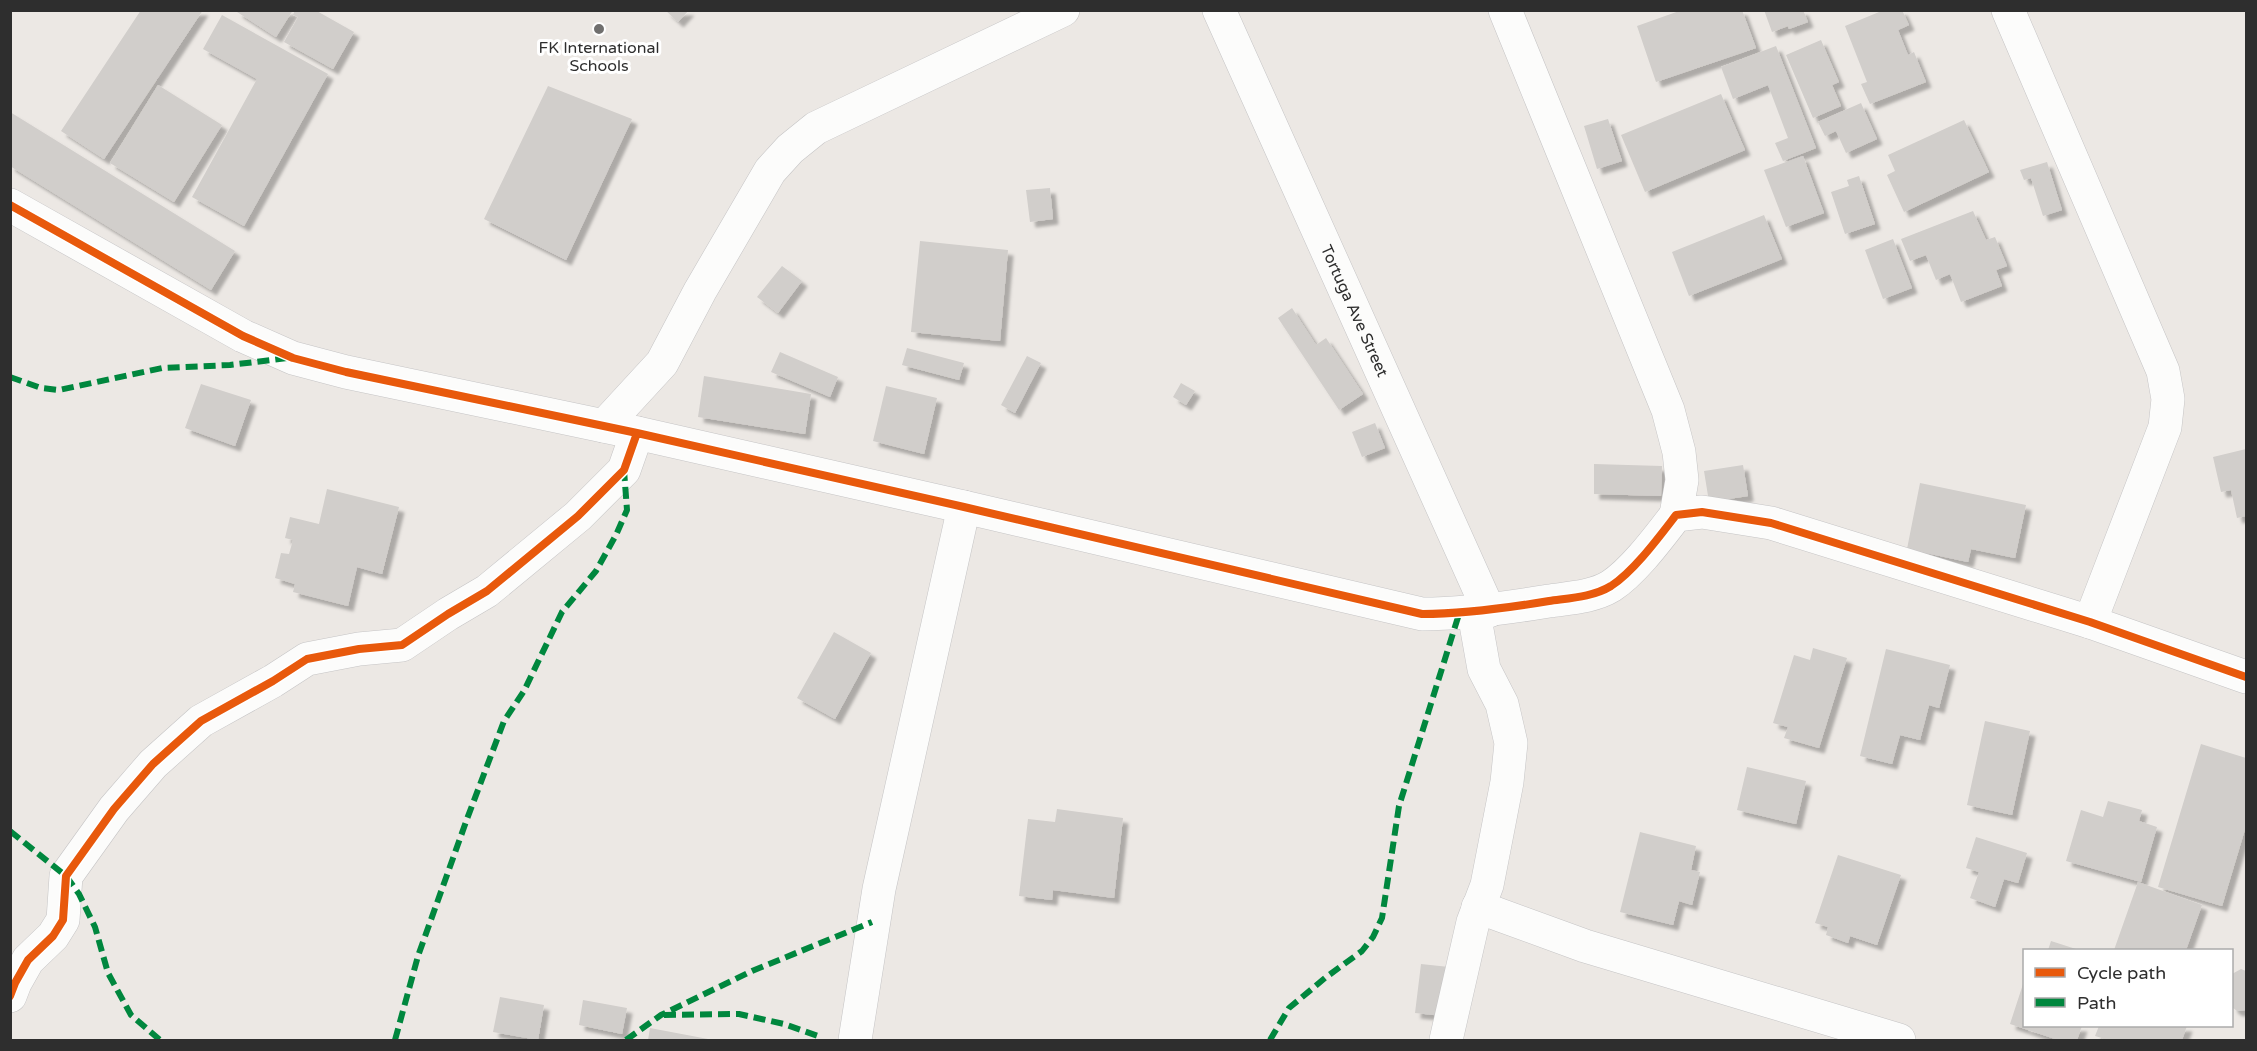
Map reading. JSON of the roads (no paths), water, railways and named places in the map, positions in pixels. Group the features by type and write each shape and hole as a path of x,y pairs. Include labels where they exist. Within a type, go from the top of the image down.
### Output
{"street":[{"path":"604,426 662,363 700,291 770,171 790,148 816,128 1063,10"},
{"name":"Tortuga Ave Street","path":"1219,10 1481,612 1484,669 1502,704 1511,743 1507,782 1489,874 1473,922 1446,1041"},
{"path":"10,205 243,336 293,357 357,375 637,433 1422,614 1481,612 1595,594 1613,585 1660,537 1676,515 1682,480 1679,452 1668,410 1505,10"},
{"path":"2008,10 2163,371 2168,399 2165,428 2090,622"},
{"path":"10,996 28,960 53,936 63,920 66,876 114,809 153,764 201,721 273,681 307,659 360,649 402,645 487,591 578,516 624,470 637,433"},
{"path":"855,1041 879,889 964,507"},
{"path":"1676,515 1702,512 1771,523 2090,622 2247,677"},
{"path":"1478,907 1585,946 1899,1041"}],"place":[{"name":"FK International Schools","path":"599,29"}]}
